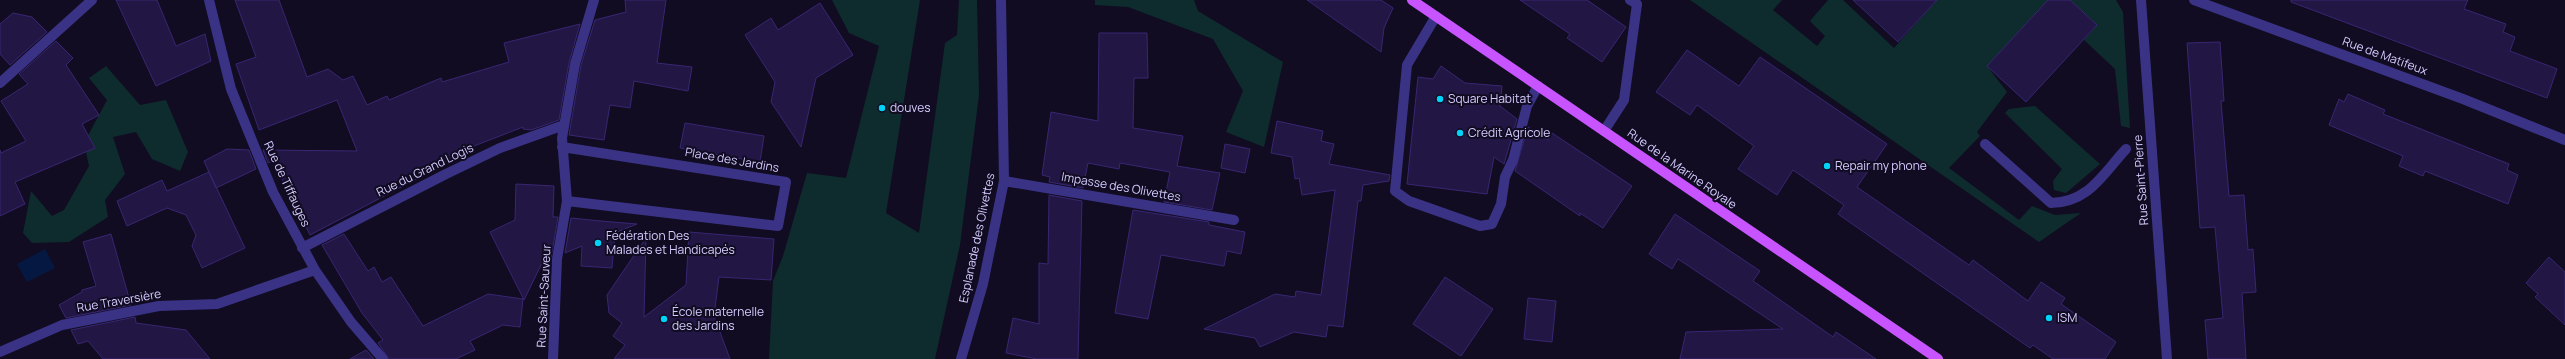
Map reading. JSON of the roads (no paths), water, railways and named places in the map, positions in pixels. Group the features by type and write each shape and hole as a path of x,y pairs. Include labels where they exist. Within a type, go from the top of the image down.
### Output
{"main road":[{"name":"Rue de la Marine Royale","path":"1412,0 1938,359"}],"street":[{"path":"0,83 92,0"},
{"name":"Rue de Tiffauges","path":"209,0 231,89 273,192 315,270 351,322 383,359"},
{"name":"Rue Saint-Sauveur","path":"553,359 557,259 566,201 562,147 564,125 574,64 594,0"},
{"name":"Esplanade des Olivettes","path":"961,359 983,284 1004,181 1000,0"},
{"path":"1604,131 1624,100 1637,4 1630,0"},
{"name":"Rue Saint-Pierre","path":"2141,0 2167,359"},
{"name":"Rue de Matifeux","path":"2194,0 2463,99 2565,140"},
{"path":"1436,16 1407,65 1395,191 1409,201 1480,226 1492,224 1501,204 1505,177 1514,160 1527,106 1538,86"},
{"name":"Rue du Grand Logis","path":"302,248 466,164 538,133 564,125"},
{"path":"1985,144 2051,203 2068,203 2084,196 2126,148"},
{"name":"Place des Jardins","path":"562,147 786,182 778,226 566,201"},
{"name":"Impasse des Olivettes","path":"1004,181 1234,220"},
{"name":"Rue Traversière","path":"0,352 62,325 159,306 217,304 315,270"},
{"path":"0,356 3,359"}],"water":[{"path":"45,249 55,268 27,282 17,264"}],"place":[{"name":"Square Habitat","path":"1440,99"},
{"name":"douves","path":"882,108"},
{"name":"Crédit Agricole","path":"1460,133"},
{"name":"Repair my phone","path":"1827,166"},
{"name":"Fédération Des Malades et Handicapés","path":"598,243"},
{"name":"ISM","path":"2049,318"},
{"name":"École maternelle des Jardins","path":"664,319"}]}
